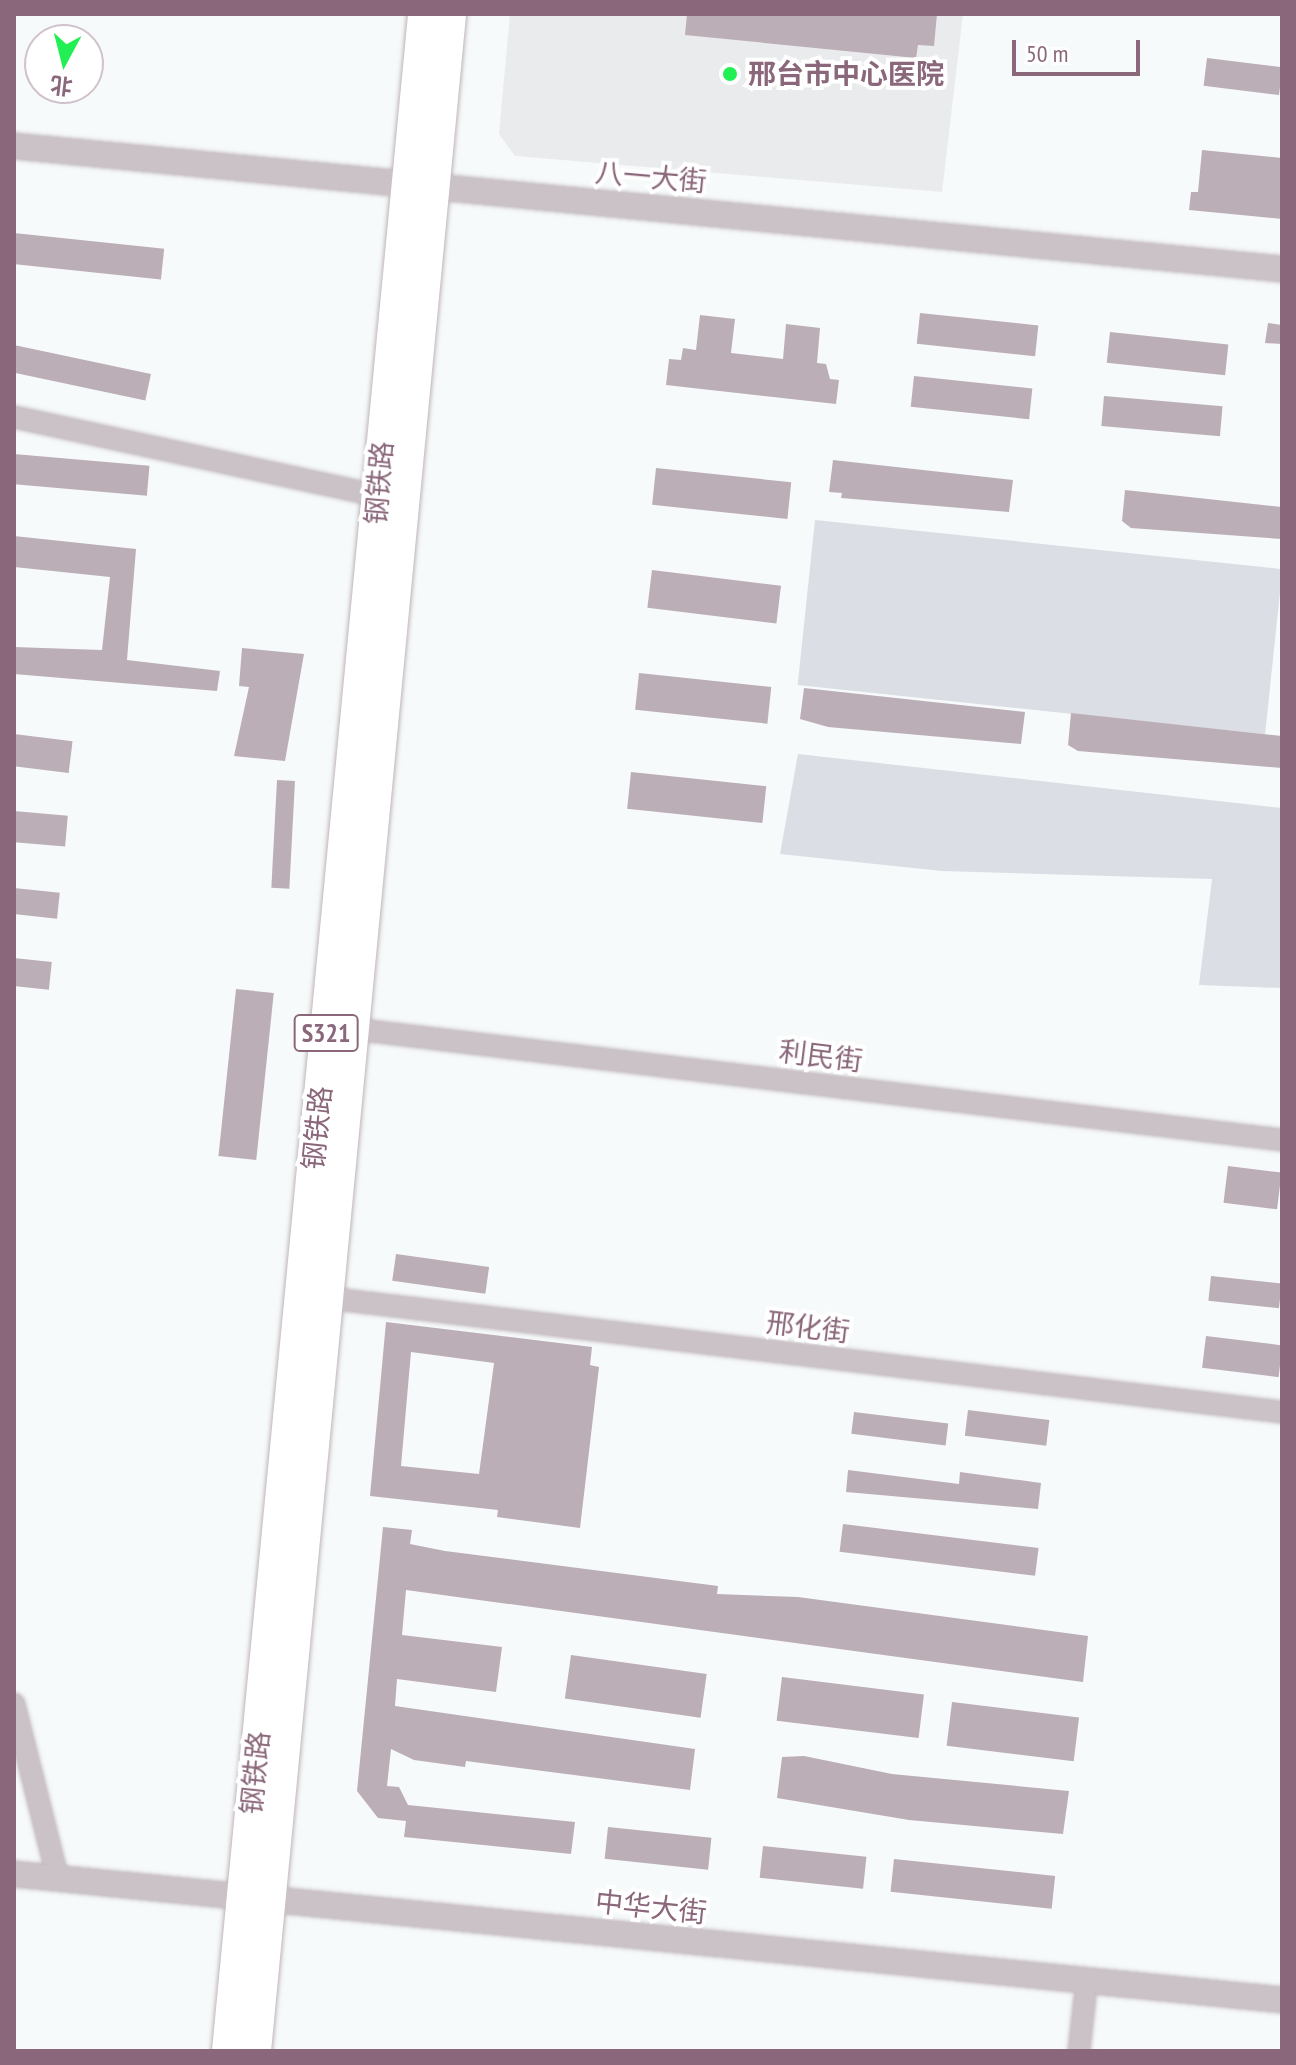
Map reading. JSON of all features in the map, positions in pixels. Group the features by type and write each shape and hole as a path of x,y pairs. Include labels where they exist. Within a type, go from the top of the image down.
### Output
{"main road":[{"name":"钢铁路","path":"228,2051 255,1906 327,1298 353,1029 420,193 424,14"},
{"name":"钢铁路","path":"255,2051 255,1906 378,496 420,193 450,14"}],"street":[{"name":"八一大街","path":"14,146 420,193 1282,285"},
{"name":"八一大街","path":"14,162 420,193 1282,269"},
{"path":"14,417 378,496"},
{"name":"利民街","path":"353,1029 1282,1140"},
{"name":"邢化街","path":"327,1298 1282,1412"},
{"path":"14,1704 58,1879"},
{"name":"中华大街","path":"14,1874 255,1906 1282,2016"},
{"name":"中华大街","path":"14,1890 255,1906 1282,2000"},
{"path":"1079,2051 1085,1997"}],"shaded area":[{"name":"邢台市中心医院","path":"510,14 963,14 942,192 515,156 499,134"},
{"path":"815,520 1282,569 1265,734 798,685"},
{"path":"798,754 1282,808 1282,988 1199,985 1212,879 942,871 780,854"}],"building":[{"path":"687,14 937,14 934,46 918,45 916,58 685,35"},
{"path":"1207,58 1282,67 1279,95 1204,86"},
{"path":"1202,150 1282,158 1282,219 1189,210 1191,192 1198,192"},
{"path":"14,233 164,249 161,280 14,264"},
{"path":"920,313 1038,325 1035,356 917,344"},
{"path":"700,315 735,319 731,353 783,359 786,324 820,328 817,363 826,364 830,379 839,380 836,404 666,385 669,359 681,360 683,348 696,350"},
{"path":"1268,323 1282,325 1282,344 1265,343"},
{"path":"1110,332 1228,344 1225,375 1107,363"},
{"path":"14,345 151,374 145,401 14,373"},
{"path":"914,376 1032,388 1029,419 911,407"},
{"path":"1104,396 1223,406 1220,436 1101,426"},
{"path":"14,454 149,466 147,496 14,484"},
{"path":"833,460 1013,480 1009,512 841,498 842,493 829,492"},
{"path":"656,468 791,482 787,519 652,505"},
{"path":"1125,490 1282,507 1282,539 1131,528 1122,521"},
{"path":"14,536 136,549 127,660 220,671 217,691 14,674 14,647 102,650 110,577 14,567"},
{"path":"652,570 781,586 776,624 647,608"},
{"path":"242,648 304,654 285,761 234,756 249,687 239,686"},
{"path":"639,673 771,687 767,724 635,710"},
{"path":"804,688 1025,712 1021,744 828,727 800,719"},
{"path":"1071,713 1282,736 1282,768 1078,751 1068,745"},
{"path":"14,734 73,741 69,773 14,766"},
{"path":"631,772 766,786 762,823 627,809"},
{"path":"277,780 295,781 289,889 271,888"},
{"path":"14,811 68,816 65,847 14,842"},
{"path":"14,888 60,893 57,919 14,914"},
{"path":"14,958 52,962 49,990 14,986"},
{"path":"236,989 274,993 256,1160 218,1156"},
{"path":"1228,1166 1282,1173 1277,1209 1223,1203"},
{"path":"396,1254 489,1267 485,1294 392,1281"},
{"path":"1211,1276 1282,1283 1279,1308 1208,1301"},
{"path":"386,1322 592,1347 590,1365 599,1367 580,1528 497,1517 498,1510 370,1496","holes":["411,1352 494,1363 479,1474 401,1466"]},
{"path":"1206,1336 1282,1345 1279,1377 1202,1368"},
{"path":"968,1410 1049,1420 1046,1446 965,1436"},
{"path":"854,1412 948,1424 946,1445 851,1434"},
{"path":"848,1470 959,1484 960,1472 1041,1483 1038,1509 846,1492"},
{"path":"843,1524 1039,1548 1035,1576 840,1552"},
{"path":"383,1527 412,1530 410,1544 718,1586 717,1594 798,1597 1088,1636 1083,1682 406,1590 402,1635 502,1647 496,1692 397,1679 395,1706 695,1749 690,1790 466,1761 465,1767 414,1760 391,1749 387,1786 399,1787 408,1805 575,1822 571,1854 404,1837 406,1821 378,1818 357,1791"},
{"path":"571,1655 707,1674 701,1718 565,1699"},
{"path":"782,1677 924,1694 919,1738 777,1721"},
{"path":"952,1702 1079,1718 1074,1761 947,1746"},
{"path":"804,1756 892,1774 1069,1791 1063,1834 909,1820 777,1798 782,1757"},
{"path":"608,1827 711,1838 708,1870 605,1859"},
{"path":"763,1846 866,1857 863,1889 760,1878"},
{"path":"894,1859 1055,1876 1052,1909 891,1892"}],"place":[{"name":"邢台市中心医院","path":"730,74"}]}
